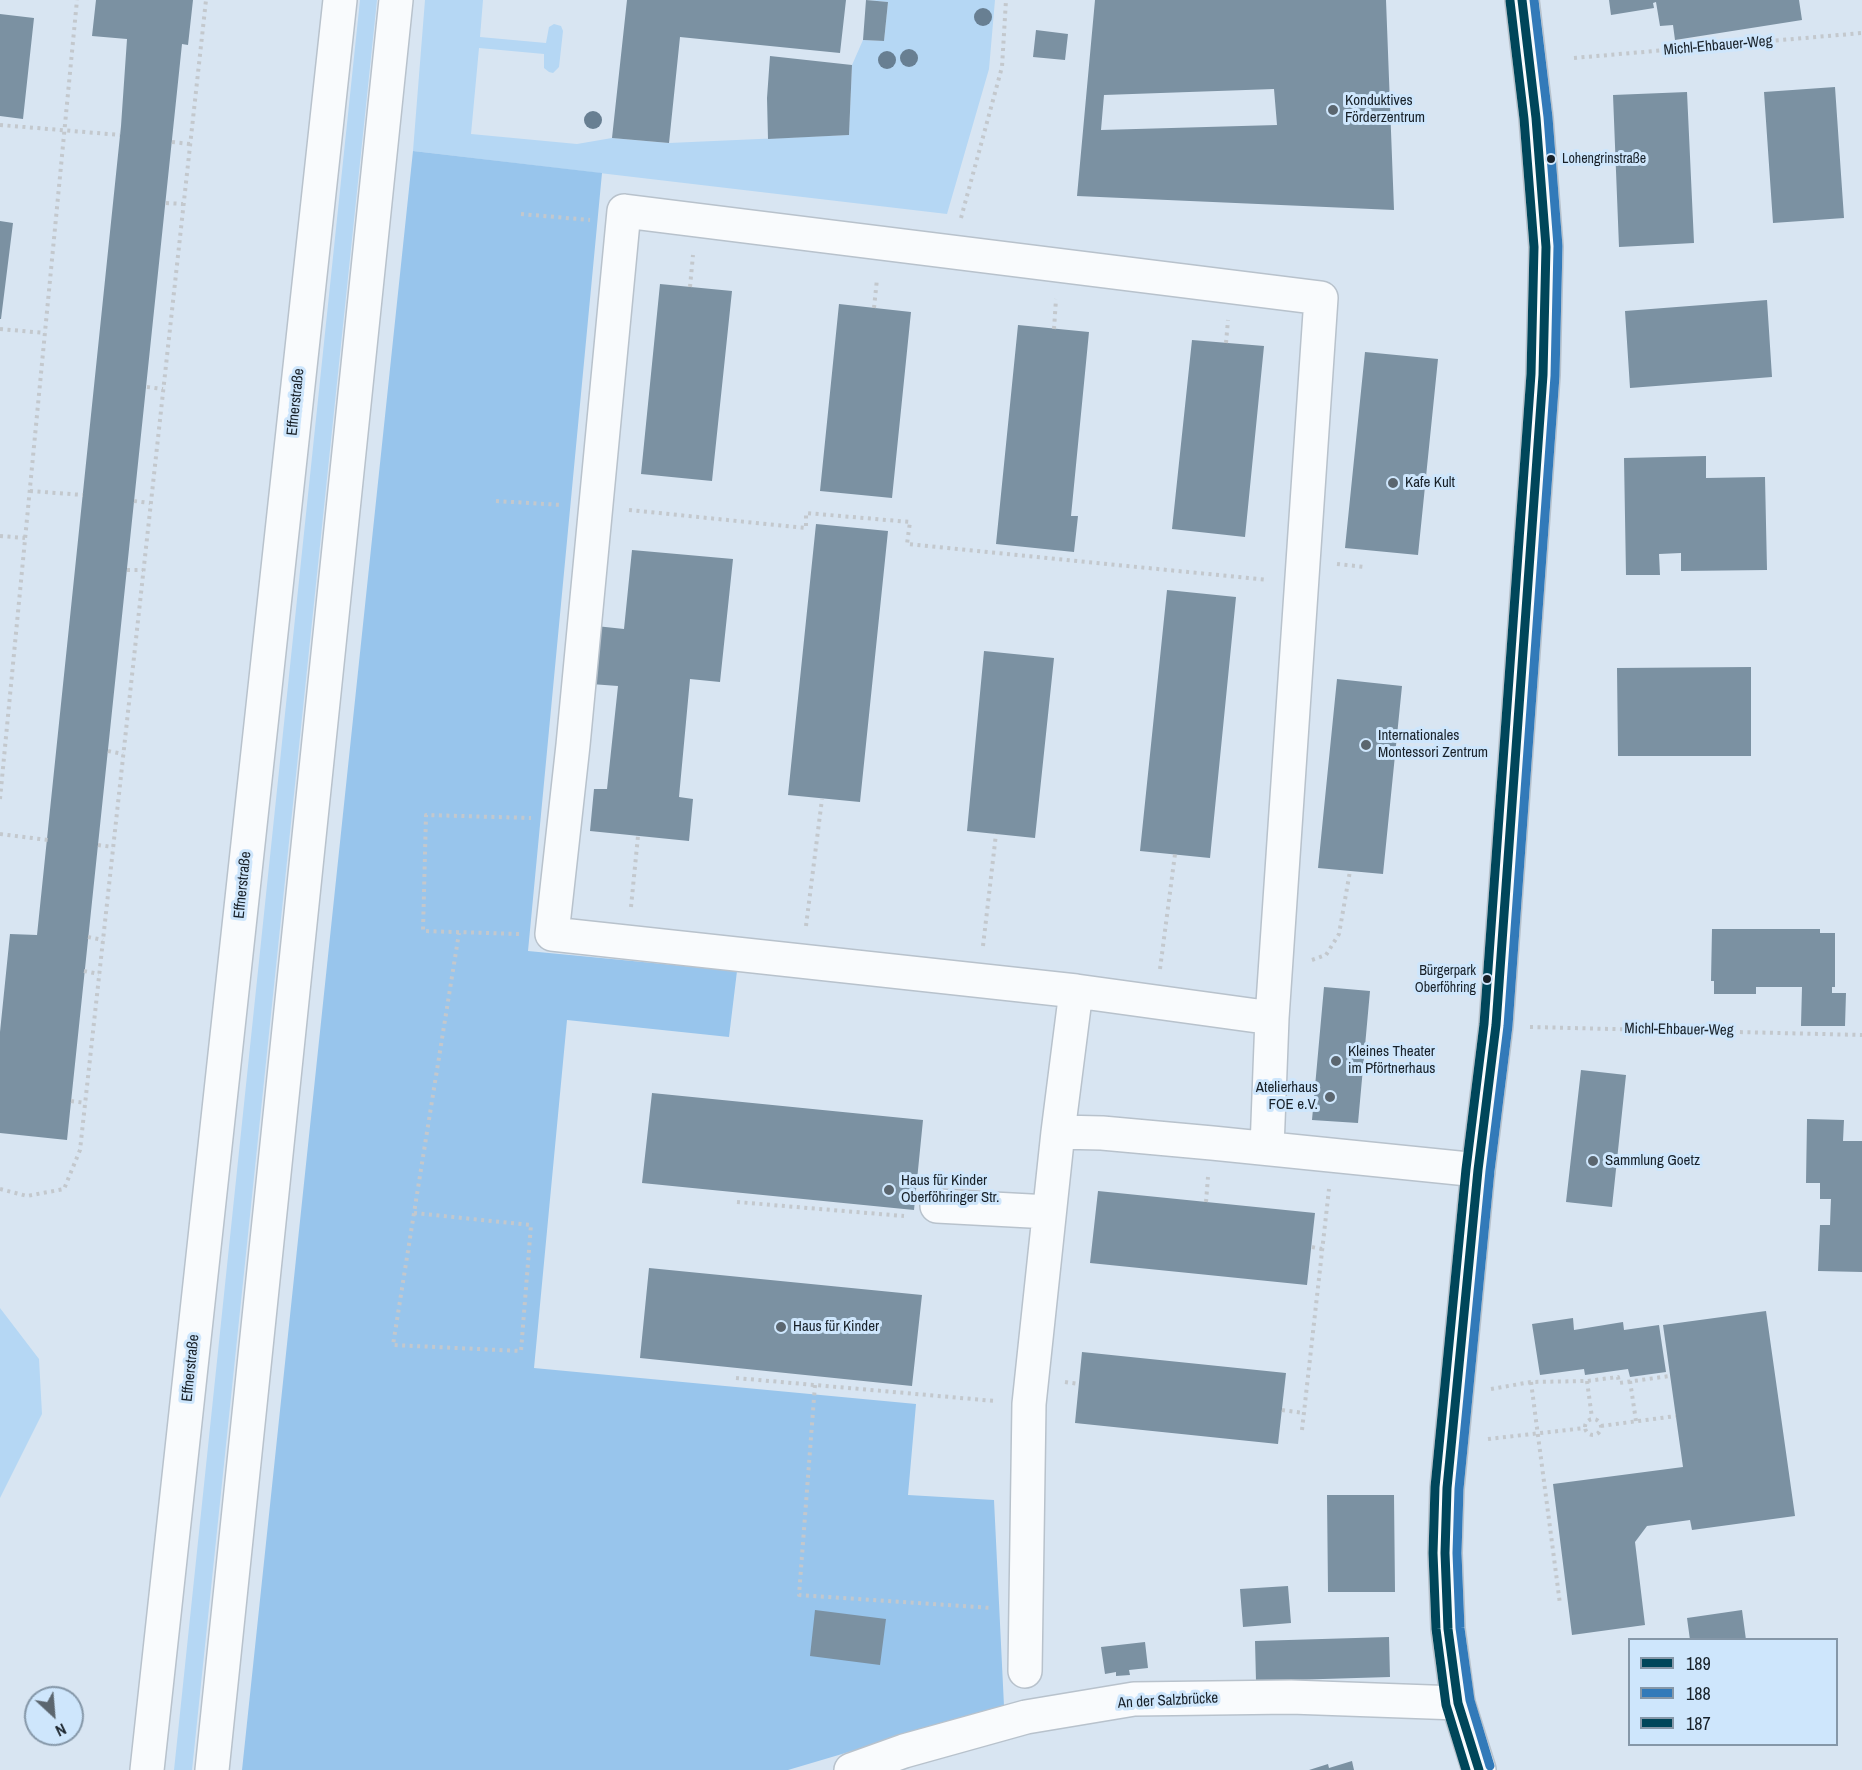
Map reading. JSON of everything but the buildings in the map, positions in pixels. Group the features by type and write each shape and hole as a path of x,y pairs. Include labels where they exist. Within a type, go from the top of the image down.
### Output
{"main road":[{"name":"Effnerstraße","path":"147,1770 340,0"},
{"path":"212,1770 396,0"},
{"path":"1479,1770 1458,1703 1448,1629 1445,1553 1447,1488 1478,1170 1496,1025 1543,375 1546,247 1536,118 1522,0"},
{"path":"1267,1148 1272,1018 1321,298 624,211 552,934 1077,991 1272,1018"},
{"path":"1025,1671 1029,1404 1058,1132 1077,991"},
{"path":"1058,1132 1102,1133 1478,1170"},
{"path":"925,1211 1049,1212"},
{"name":"An der Salzbrücke","path":"851,1770 904,1751 1026,1716 1134,1700 1291,1697 1458,1703"}],"path":[{"path":"0,799 3,741 30,491 77,0"},
{"path":"0,1189 27,1196 64,1189 80,1150 206,0"},
{"path":"951,253 1002,67 1006,0"},
{"name":"Michl-Ehbauer-Weg","path":"1574,58 1862,33"},
{"path":"0,125 120,135"},
{"path":"172,142 190,144"},
{"path":"166,203 183,204"},
{"path":"521,214 623,224"},
{"path":"0,329 45,333"},
{"path":"147,387 163,388"},
{"path":"30,491 82,495"},
{"path":"134,501 150,502"},
{"path":"496,501 596,507 806,528 806,513 910,522 907,544 1302,583"},
{"path":"0,536 25,538"},
{"path":"127,570 143,570"},
{"path":"108,751 123,754"},
{"path":"802,961 822,799"},
{"path":"552,934 423,931 426,815 565,819"},
{"path":"0,834 48,840"},
{"path":"980,980 996,834"},
{"path":"628,943 638,836"},
{"path":"98,845 112,847"},
{"path":"1155,1002 1175,854"},
{"path":"1276,964 1300,965 1326,955 1339,934 1350,871"},
{"path":"414,1214 531,1225 521,1351 393,1345 459,933"},
{"path":"88,938 103,940"},
{"path":"84,971 99,974"},
{"name":"Michl-Ehbauer-Weg","path":"1496,1025 1862,1035"},
{"path":"71,1101 86,1102"},
{"path":"1302,1431 1333,1155"},
{"path":"737,1202 925,1211"},
{"path":"1312,1247 1323,1248"},
{"path":"1490,1389 1531,1382 1587,1381 1618,1377 1619,1383 1670,1376"},
{"path":"736,1378 1029,1404"},
{"path":"1587,1381 1592,1418"},
{"path":"1630,1381 1636,1421"},
{"path":"1531,1382 1560,1604"},
{"path":"814,1385 799,1595 1025,1610"},
{"path":"1282,1410 1304,1413"},
{"path":"1601,1426 1676,1416"},
{"path":"1592,1418 1601,1426"},
{"path":"1592,1418 1586,1421 1587,1433 1593,1435 1599,1432 1601,1426"},
{"path":"1488,1439 1585,1428"}],"shaded area":[{"path":"360,0 377,0 192,1770 174,1770"},
{"path":"425,0 483,0 480,37 546,43 549,27 554,24 561,26 563,31 559,67 553,73 544,68 544,54 479,48 471,134 577,144 612,138 669,143 849,135 852,65 863,40 884,41 888,2 868,0 995,0 989,69 947,214 413,151"},
{"path":"413,151 602,173 528,951 737,971 729,1037 567,1020 534,1368 916,1404 908,1495 994,1500 1004,1706 788,1770 242,1770"},
{"path":"0,1308 39,1359 42,1414 0,1498"}],"transit line":[{"name":"189","path":"1479,1770 1458,1703 1448,1629 1445,1553 1447,1488 1478,1170 1496,1025 1543,375 1546,247 1536,118 1522,0"},
{"name":"188","path":"1490,1766 1470,1700 1460,1628 1457,1553 1459,1489 1490,1171 1508,1026 1555,376 1558,246 1548,117 1534,0"},
{"name":"187","path":"1466,1770 1446,1705 1436,1629 1433,1553 1435,1487 1466,1169 1484,1024 1531,374 1534,247 1524,119 1510,1"}],"place":[{"name":"Konduktives Förderzentrum","path":"1333,110"},
{"name":"Lohengrinstraße","path":"1551,159"},
{"name":"Kafe Kult","path":"1393,483"},
{"name":"Internationales Montessori Zentrum","path":"1366,745"},
{"name":"Bürgerpark Oberföhring","path":"1487,979"},
{"name":"Kleines Theater im Pförtnerhaus","path":"1336,1061"},
{"name":"Atelierhaus FOE e.V.","path":"1330,1097"},
{"name":"Sammlung Goetz","path":"1593,1161"},
{"name":"Haus für Kinder Oberföhringer Str.","path":"889,1190"},
{"name":"Haus für Kinder","path":"781,1327"}]}
